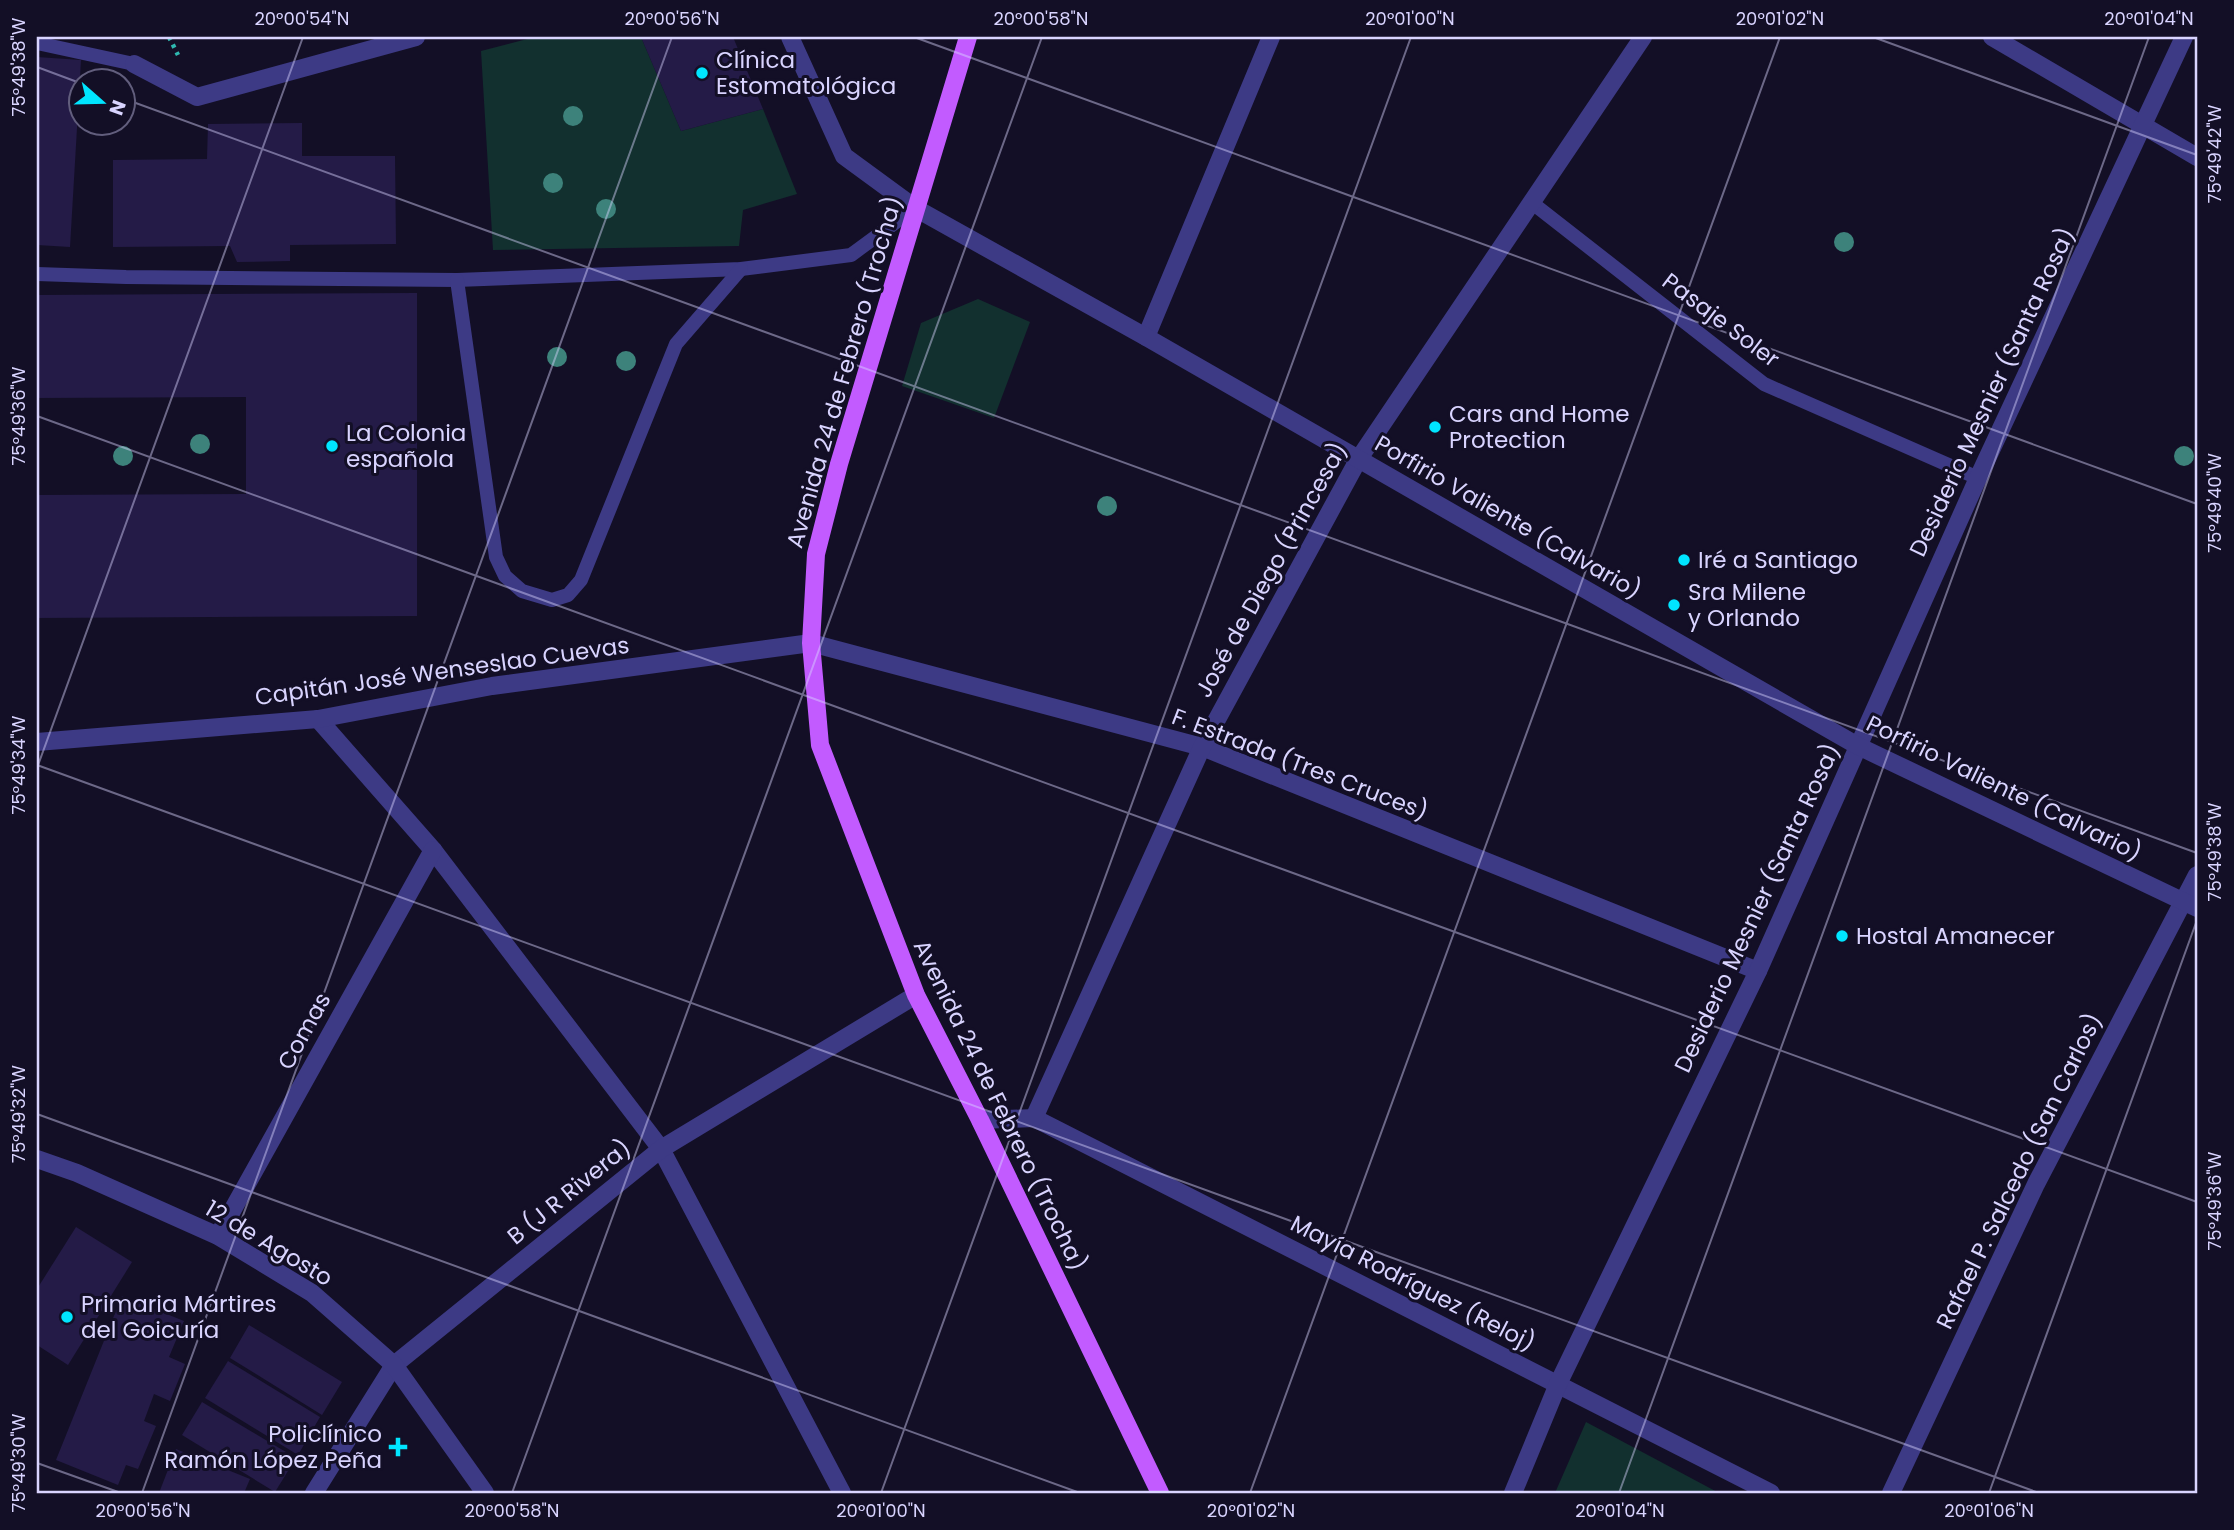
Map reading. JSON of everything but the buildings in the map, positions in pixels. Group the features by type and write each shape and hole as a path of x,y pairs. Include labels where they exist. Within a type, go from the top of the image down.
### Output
{"main road":[{"name":"Avenida 24 de Febrero (Trocha)","path":"968,37 839,464 816,554 811,643 820,745 916,995 980,1120 1160,1493"}],"street":[{"path":"134,64 197,97 416,37"},
{"name":"Porfirio Valiente (Calvario)","path":"790,37 844,156 915,208 1146,337 1858,746 2190,904"},
{"path":"1146,337 1271,37"},
{"name":"José de Diego (Princesa)","path":"1034,1118 1202,747 1358,460 1643,37"},
{"path":"1992,37 2197,157"},
{"name":"Desiderio Mesnier (Santa Rosa)","path":"1513,1493 1558,1384 1758,971 1978,478 2184,37"},
{"name":"Capitán José Wenseslao Cuevas","path":"37,742 318,719 492,686 811,643"},
{"name":"F. Estrada (Tres Cruces)","path":"811,643 1202,747 1758,971"},
{"path":"318,719 433,850 662,1149 842,1493"},
{"name":"Comas","path":"218,1236 433,850"},
{"name":"Rafael P. Salcedo (San Carlos)","path":"1891,1493 2036,1184 2190,904 2197,875"},
{"name":"B (J R Rivera)","path":"314,1493 394,1365 662,1149 916,995"},
{"path":"980,1120 1034,1118"},
{"name":"Mayía Rodríguez (Reloj)","path":"1034,1118 1771,1493"},
{"name":"12 de Agosto","path":"37,1159 77,1173 218,1236 312,1293 394,1365 485,1493"}],"lane":[{"path":"37,43 134,64"},
{"name":"Pasaje Soler","path":"1531,202 1764,384 1978,478"},
{"path":"37,274 457,280 741,269 850,255 915,208"},
{"path":"457,280 496,557 505,576 522,591 552,600 568,596 581,580 676,345 741,269"}],"green space":[{"path":"535,37 641,37 681,131 763,109 797,194 743,210 739,246 493,250 481,51"},
{"path":"978,299 1030,322 994,418 902,386 921,323"},
{"path":"1586,1422 1719,1493 1555,1493"}],"place":[{"name":"Clínica Estomatológica","path":"702,73"},
{"name":"Cars and Home Protection","path":"1435,427"},
{"name":"La Colonia española","path":"332,446"},
{"name":"Iré a Santiago","path":"1684,560"},
{"name":"Sra Milene y Orlando","path":"1674,605"},
{"name":"Hostal Amanecer","path":"1842,936"},
{"name":"Primaria Mártires del Goicuría","path":"67,1317"},
{"name":"Policlínico Ramón López Peña","path":"398,1447"}]}
